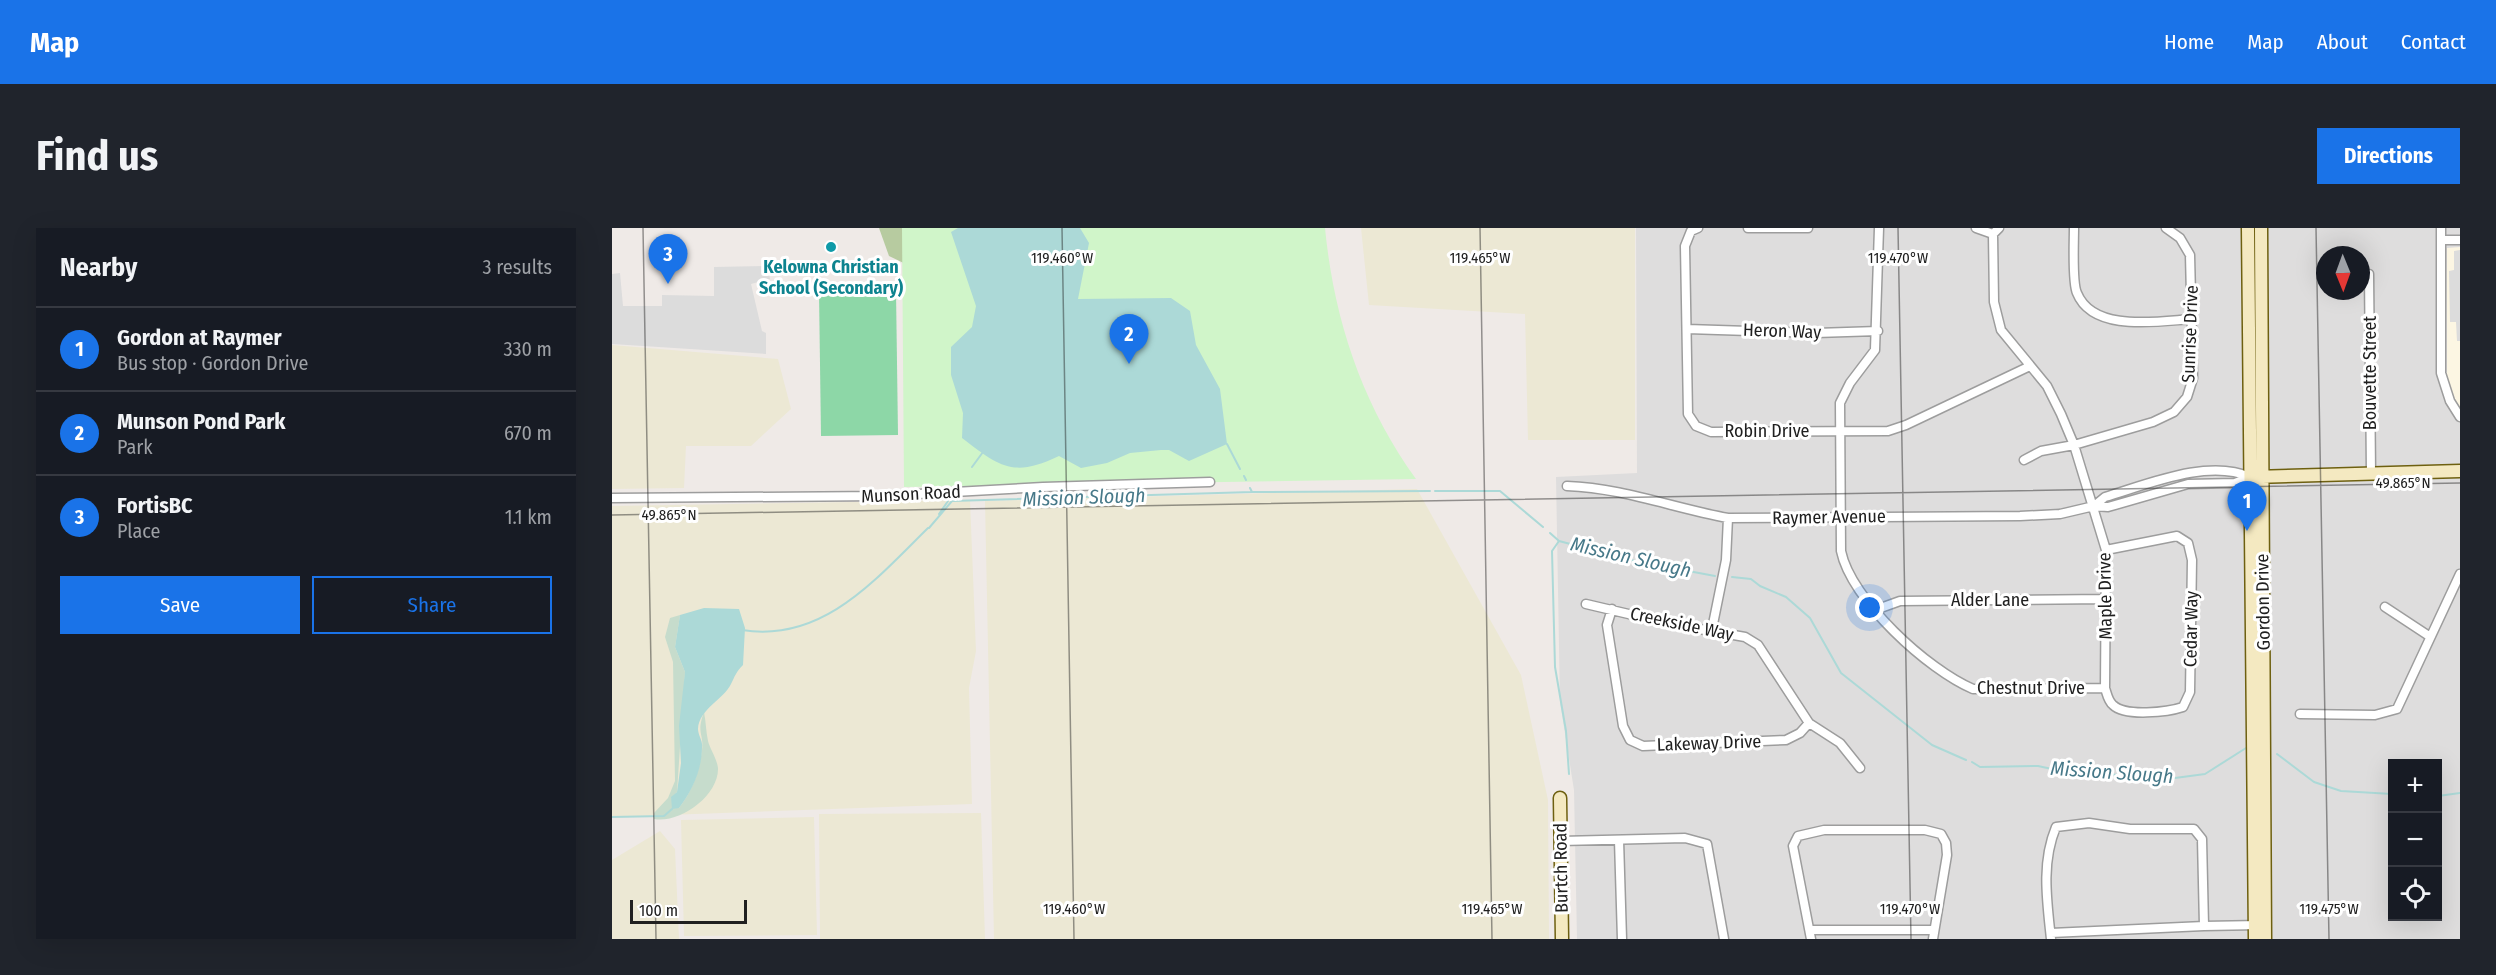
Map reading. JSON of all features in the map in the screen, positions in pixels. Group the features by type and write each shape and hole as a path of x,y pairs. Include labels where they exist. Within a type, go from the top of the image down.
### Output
{"main road":[{"name":"Gordon Drive","path":"2248,228 2256,477 2259,925 2254,939"},
{"name":"Gordon Drive","path":"2256,477 2261,228"},
{"name":"Raymer Avenue","path":"2256,477 2460,471"},
{"name":"Burtch Road","path":"1560,798 1562,939"},
{"name":"Gordon Drive","path":"2259,925 2265,939"}],"street":[{"name":"Robin Drive","path":"1698,228 1691,231 1685,246 1688,414 1696,426 1711,432 1888,431 1906,426 2030,366"},
{"path":"1749,228 1808,228"},
{"name":"Chestnut Drive","path":"1879,228 1878,331 1875,350 1850,383 1840,404 1841,551 1844,566 1895,634 1955,682 1973,689 2105,688"},
{"path":"1976,228 1996,231 1994,302 2001,330 2048,386 2074,445 2094,506"},
{"path":"2074,228 2076,293 2088,307 2106,318 2122,322 2192,319"},
{"name":"Sunrise Drive","path":"2024,460 2041,451 2074,445 2153,422 2174,412 2187,396 2193,378 2190,255 2180,238 2166,228"},
{"path":"2441,228 2441,373 2450,401 2460,417"},
{"path":"2441,240 2460,240"},
{"name":"Bouvette Street","path":"2369,300 2371,473"},
{"name":"Heron Way","path":"1687,329 1816,333 1878,331"},
{"name":"Raymer Avenue","path":"1567,486 1602,487 1687,511 1728,518 2030,515 2060,514 2094,506 2104,497 2184,473 2235,471 2256,477"},
{"name":"Munson Road","path":"612,498 880,496 1032,487 1210,482"},
{"name":"Maple Drive","path":"2094,506 2106,550 2105,688"},
{"path":"1713,629 1726,560 1728,518"},
{"name":"Cedar Way","path":"2105,688 2110,704 2120,711 2170,712 2183,707 2190,692 2192,560 2188,543 2177,536 2106,550"},
{"path":"2300,714 2375,715 2397,709 2429,636 2457,594 2460,574"},
{"name":"Alder Lane","path":"1875,610 1900,601 2106,599"},
{"name":"Creekside Way","path":"1586,604 1671,624 1713,629 1745,637 1758,645 1809,723 1840,743 1860,768"},
{"path":"2385,607 2429,636"},
{"name":"Lakeway Drive","path":"1612,609 1607,625 1623,726 1630,740 1643,746 1786,740 1800,733 1809,723"},
{"path":"2204,926 2202,839 2194,829 2130,829 2089,824 2056,827 2052,838 2046,881 2046,909 2051,936 2204,926 2259,925"},
{"path":"1824,830 1925,830 1941,834 1946,843 1947,855 1933,935 1810,935 1793,846 1798,836 1824,830"},
{"path":"1561,841 1685,838 1707,844 1724,939"},
{"path":"1619,840 1622,939"}],"shaded area":[{"path":"1361,228 1635,228 1635,440 1528,440 1525,314 1369,305"},
{"path":"1636,228 2460,228 2460,939 1577,939 1574,790 1560,702 1556,477 1637,473"},
{"path":"2460,247 2460,413 2447,386 2447,248"},
{"path":"2460,250 2460,341 2457,341 2456,322 2450,322 2449,271 2454,270 2454,251"},
{"path":"768,266 770,279 751,284 762,331 766,333 766,354 612,344 612,274 620,273 623,306 662,306 662,295 714,296 714,267"},
{"path":"612,345 778,359 791,409 751,446 686,446 684,488 612,489"},
{"path":"1417,489 1521,675 1548,800 1549,939 994,939 985,501"},
{"path":"970,500 976,651 969,688 972,804 612,817 612,506"},
{"path":"981,813 985,939 820,939 819,814"},
{"path":"814,817 817,935 684,936 681,820"},
{"path":"660,831 675,849 679,939 612,939 612,860"}],"green space":[{"path":"879,228 948,228 939,280 889,256"},
{"path":"902,228 1325,228 1335,295 1354,360 1380,421 1416,479 904,487"},
{"path":"896,291 898,435 821,436 819,292"},
{"path":"680,615 675,647 685,672 677,792 671,798 679,808 692,788 702,750 700,729 704,712 708,741 718,768 717,778 705,798 696,806 675,817 654,819 654,813 668,798 675,781 673,662 665,637 670,618"}],"water":[{"path":"958,228 1080,228 1089,243 1078,299 1171,298 1190,311 1196,345 1220,389 1227,444 1189,461 1169,450 1161,450 1130,453 1107,463 1081,468 1059,456 1030,467 1018,468 997,462 962,438 963,413 951,375 951,347 972,327 976,306 951,232"},
{"path":"704,608 739,609 745,628 743,665 727,690 707,710 699,722 702,756 698,772 684,801 679,808 672,809 671,797 677,792 681,763 679,726 685,672 675,647 680,615"}],"waterway":[{"name":"Mission Slough","path":"1227,444 1240,469"},
{"name":"Mission Slough","path":"972,467 983,452"},
{"name":"Mission Slough","path":"1244,476 1246,480"},
{"name":"Mission Slough","path":"1250,488 1252,492 1430,491"},
{"name":"Mission Slough","path":"1435,491 1500,491 1543,527"},
{"name":"Mission Slough","path":"929,528 952,501 1252,492"},
{"name":"Mission Slough","path":"939,514 948,501"},
{"name":"Mission Slough","path":"742,630 771,631 798,627 823,617 868,586 928,528"},
{"name":"Mission Slough","path":"1550,533 1559,541 1635,561 1715,576"},
{"path":"1559,541 1552,551 1555,667 1566,731 1569,774"},
{"name":"Mission Slough","path":"1732,577 1751,579 1760,586 1786,597 1810,618 1841,673 1932,745 1966,760"},
{"name":"Mission Slough","path":"1972,762 1980,767 2038,766 2066,772 2175,778 2205,774 2246,748"},
{"name":"Mission Slough","path":"2277,754 2314,782 2341,791 2388,794"},
{"name":"Mission Slough","path":"2442,795 2460,793"},
{"path":"612,817 664,816 672,809"}],"place":[{"name":"Kelowna Christian School (Secondary)","path":"831,247"},
{"name":"FortisBC","path":"668,284"},
{"name":"Munson Pond Park","path":"1129,364"},
{"name":"Gordon at Raymer","path":"2247,531"}]}
